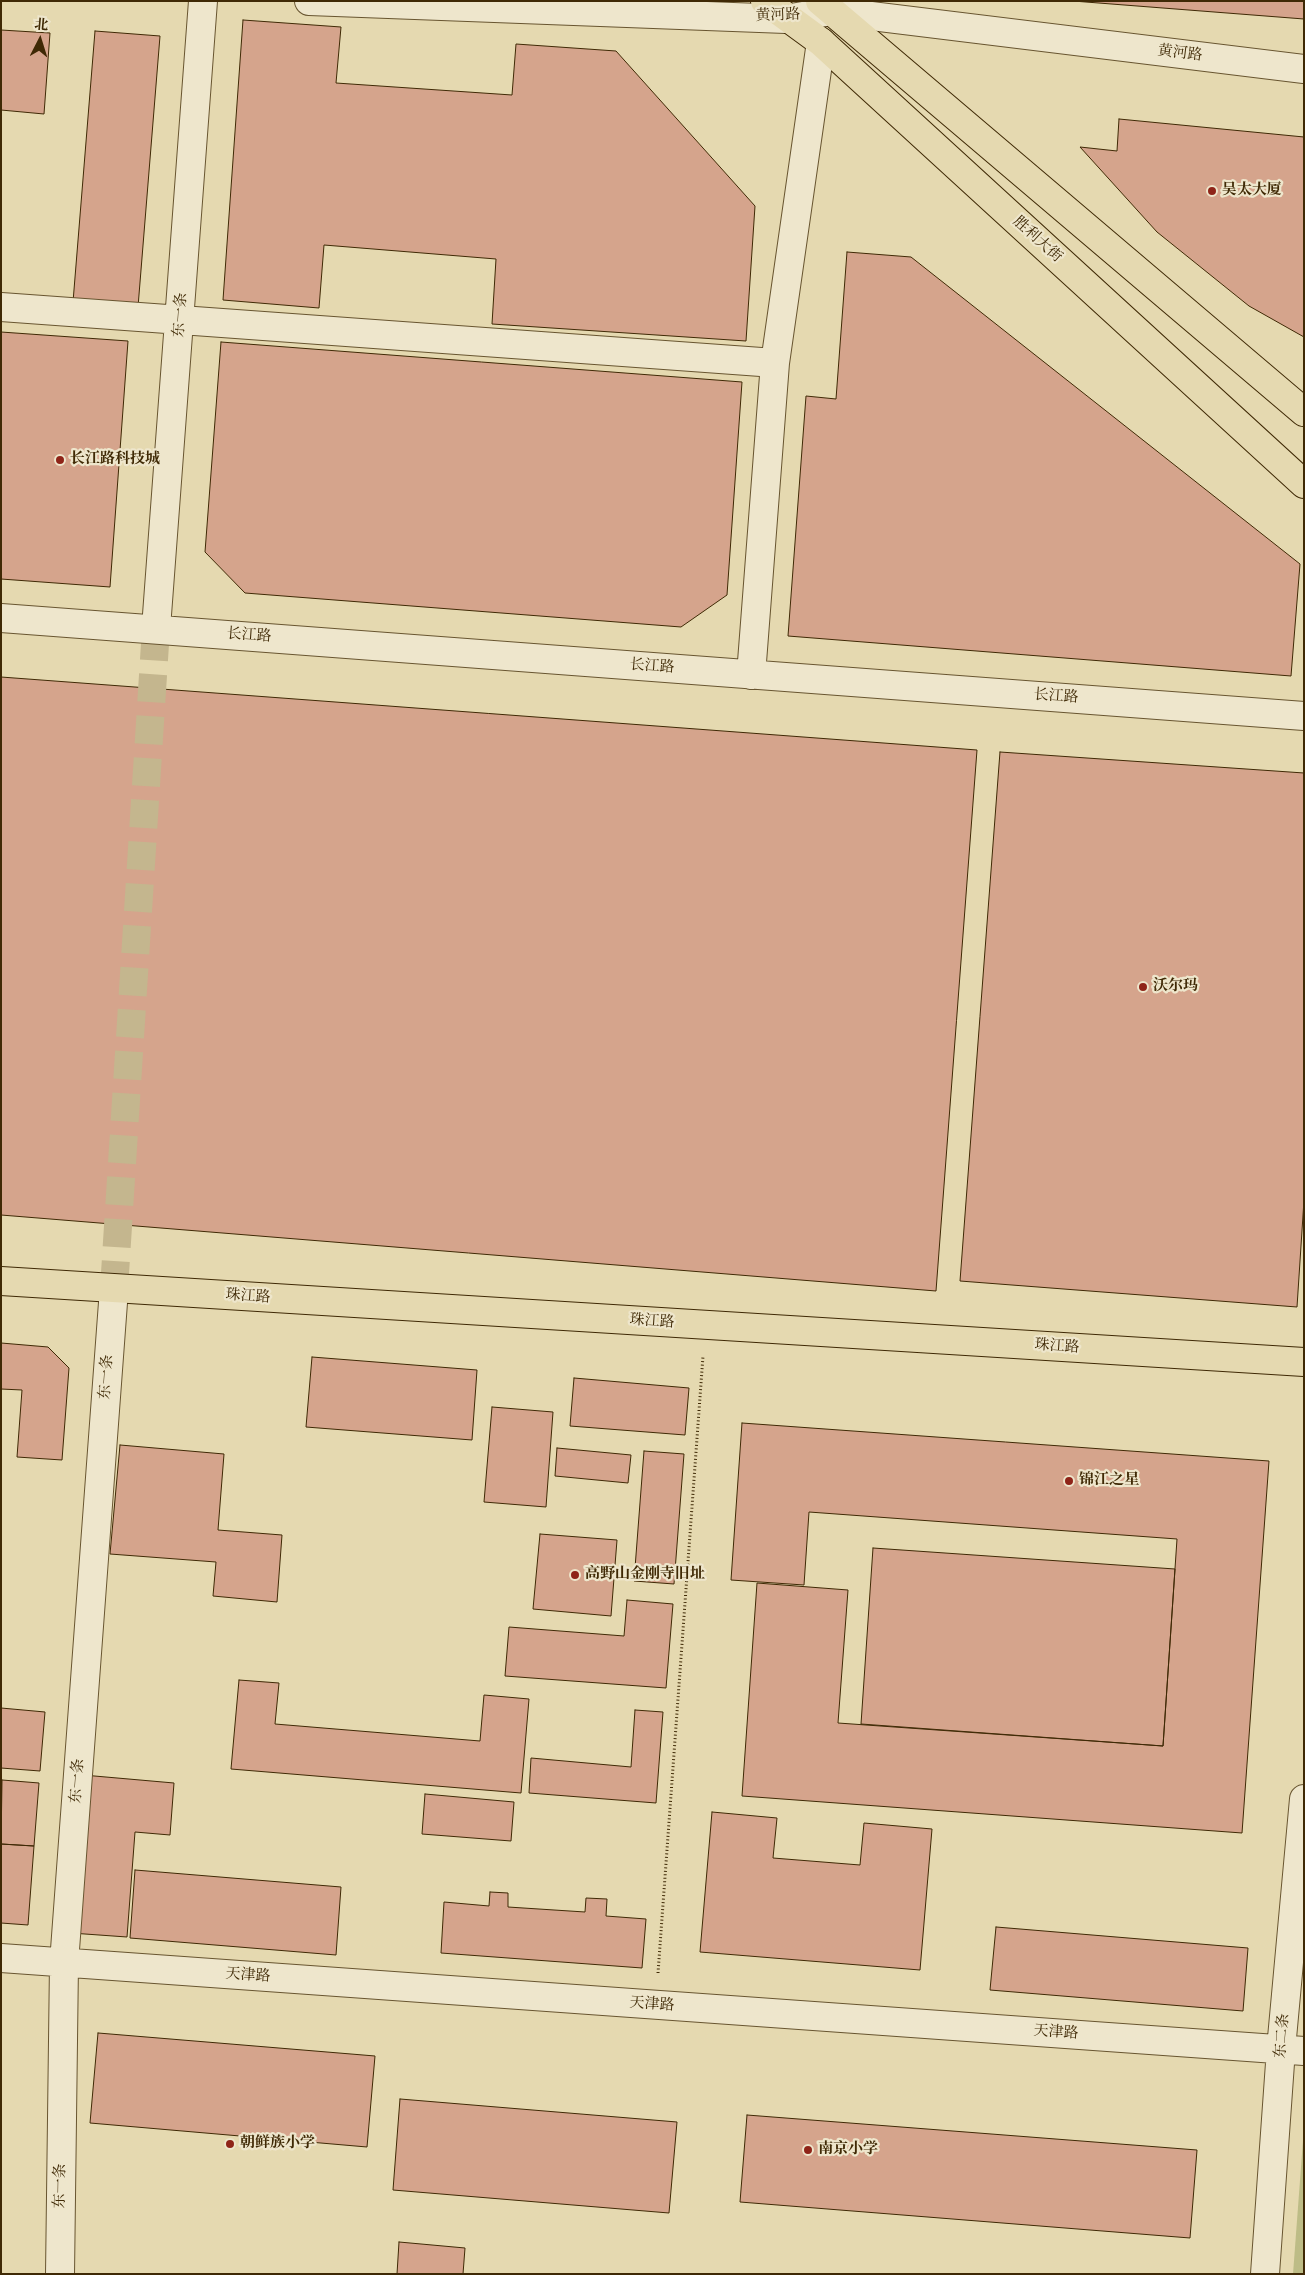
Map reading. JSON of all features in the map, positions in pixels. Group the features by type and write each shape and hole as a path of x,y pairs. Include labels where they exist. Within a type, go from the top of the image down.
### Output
{"main road":[{"name":"胜利大街","path":"765,1 786,19 820,42 1304,484"},
{"path":"828,4 1304,412"},
{"name":"珠江路","path":"1,1281 1304,1362"}],"street":[{"name":"东一条","path":"156,628 181,322 204,1"},
{"name":"黄河路","path":"309,1 786,19 828,4 1304,70"},
{"path":"751,675 775,362 820,42"},
{"path":"1,308 775,362"},
{"name":"长江路","path":"1,618 156,628 1304,716"},
{"name":"东一条","path":"60,2274 64,1963 114,1289"},
{"name":"东二条","path":"1265,2274 1292,2050 1304,1799"},
{"name":"天津路","path":"1,1958 1292,2050"}],"path":[{"path":"655,2005 705,1325"}],"shaded area":[{"path":"1304,2127 1304,2274 1293,2274"}],"building":[{"path":"1073,1 1304,1 1304,19"},
{"path":"243,20 341,27 336,83 512,95 516,44 616,51 755,206 746,341 492,324 496,259 324,245 319,308 223,300"},
{"path":"1,30 50,33 44,114 1,110"},
{"path":"95,31 160,36 138,307 73,302"},
{"name":"吴太大厦","path":"1119,119 1304,137 1304,337 1249,306 1157,232 1080,147 1117,151"},
{"path":"847,252 911,257 1300,564 1291,676 788,636 806,396 836,399"},
{"name":"长江路科技城","path":"1,332 128,341 110,587 1,579"},
{"path":"221,342 742,382 727,595 681,627 245,593 205,552"},
{"path":"1,677 977,750 936,1291 1,1215"},
{"name":"沃尔玛","path":"1000,752 1304,773 1304,1200 1297,1307 960,1281"},
{"path":"1,1343 48,1347 69,1368 62,1460 17,1457 22,1390 1,1389"},
{"path":"312,1357 477,1370 472,1440 306,1427"},
{"path":"574,1378 689,1388 685,1435 570,1426"},
{"path":"492,1407 553,1412 546,1507 484,1502"},
{"path":"742,1423 1269,1461 1242,1833 742,1796 757,1583 848,1590 838,1723 1163,1746 1177,1539 809,1512 804,1585 731,1580"},
{"path":"120,1445 224,1454 218,1530 282,1535 277,1602 213,1596 216,1562 110,1554"},
{"path":"557,1448 631,1455 628,1483 555,1476"},
{"path":"644,1451 684,1454 674,1584 634,1581"},
{"name":"高野山金刚寺旧址","path":"540,1534 617,1540 611,1616 533,1609"},
{"path":"873,1548 1175,1569 1163,1746 861,1724"},
{"path":"627,1600 673,1604 666,1688 505,1676 509,1627 624,1636"},
{"path":"239,1680 279,1683 275,1724 480,1741 484,1695 529,1699 521,1793 231,1769"},
{"path":"1,1708 45,1712 40,1771 1,1768"},
{"path":"635,1710 663,1712 656,1803 529,1793 531,1758 631,1767"},
{"path":"83,1775 174,1783 170,1835 135,1832 127,1937 71,1933"},
{"path":"2,1780 39,1783 34,1846 1,1844"},
{"path":"425,1794 514,1802 511,1841 422,1834"},
{"path":"712,1812 777,1818 773,1858 860,1865 864,1823 932,1829 920,1970 700,1952"},
{"path":"1,1844 34,1846 28,1925 1,1923"},
{"path":"135,1870 341,1887 336,1955 130,1938"},
{"path":"490,1892 508,1893 508,1907 585,1912 586,1898 607,1899 606,1916 646,1919 642,1968 441,1953 444,1902 489,1906"},
{"path":"996,1927 1248,1948 1243,2011 990,1990"},
{"path":"98,2033 375,2056 367,2147 90,2123"},
{"path":"400,2099 677,2122 669,2213 393,2190"},
{"path":"747,2115 1197,2150 1190,2238 740,2202"},
{"path":"399,2242 465,2248 463,2274 397,2274"}],"tunnel":[{"path":"114,1289 156,628"}],"place":[{"name":"吴太大厦","path":"1212,191"},
{"name":"长江路科技城","path":"60,460"},
{"name":"沃尔玛","path":"1143,987"},
{"name":"锦江之星","path":"1069,1481"},
{"name":"高野山金刚寺旧址","path":"575,1575"},
{"name":"朝鲜族小学","path":"230,2144"},
{"name":"南京小学","path":"808,2150"}]}
